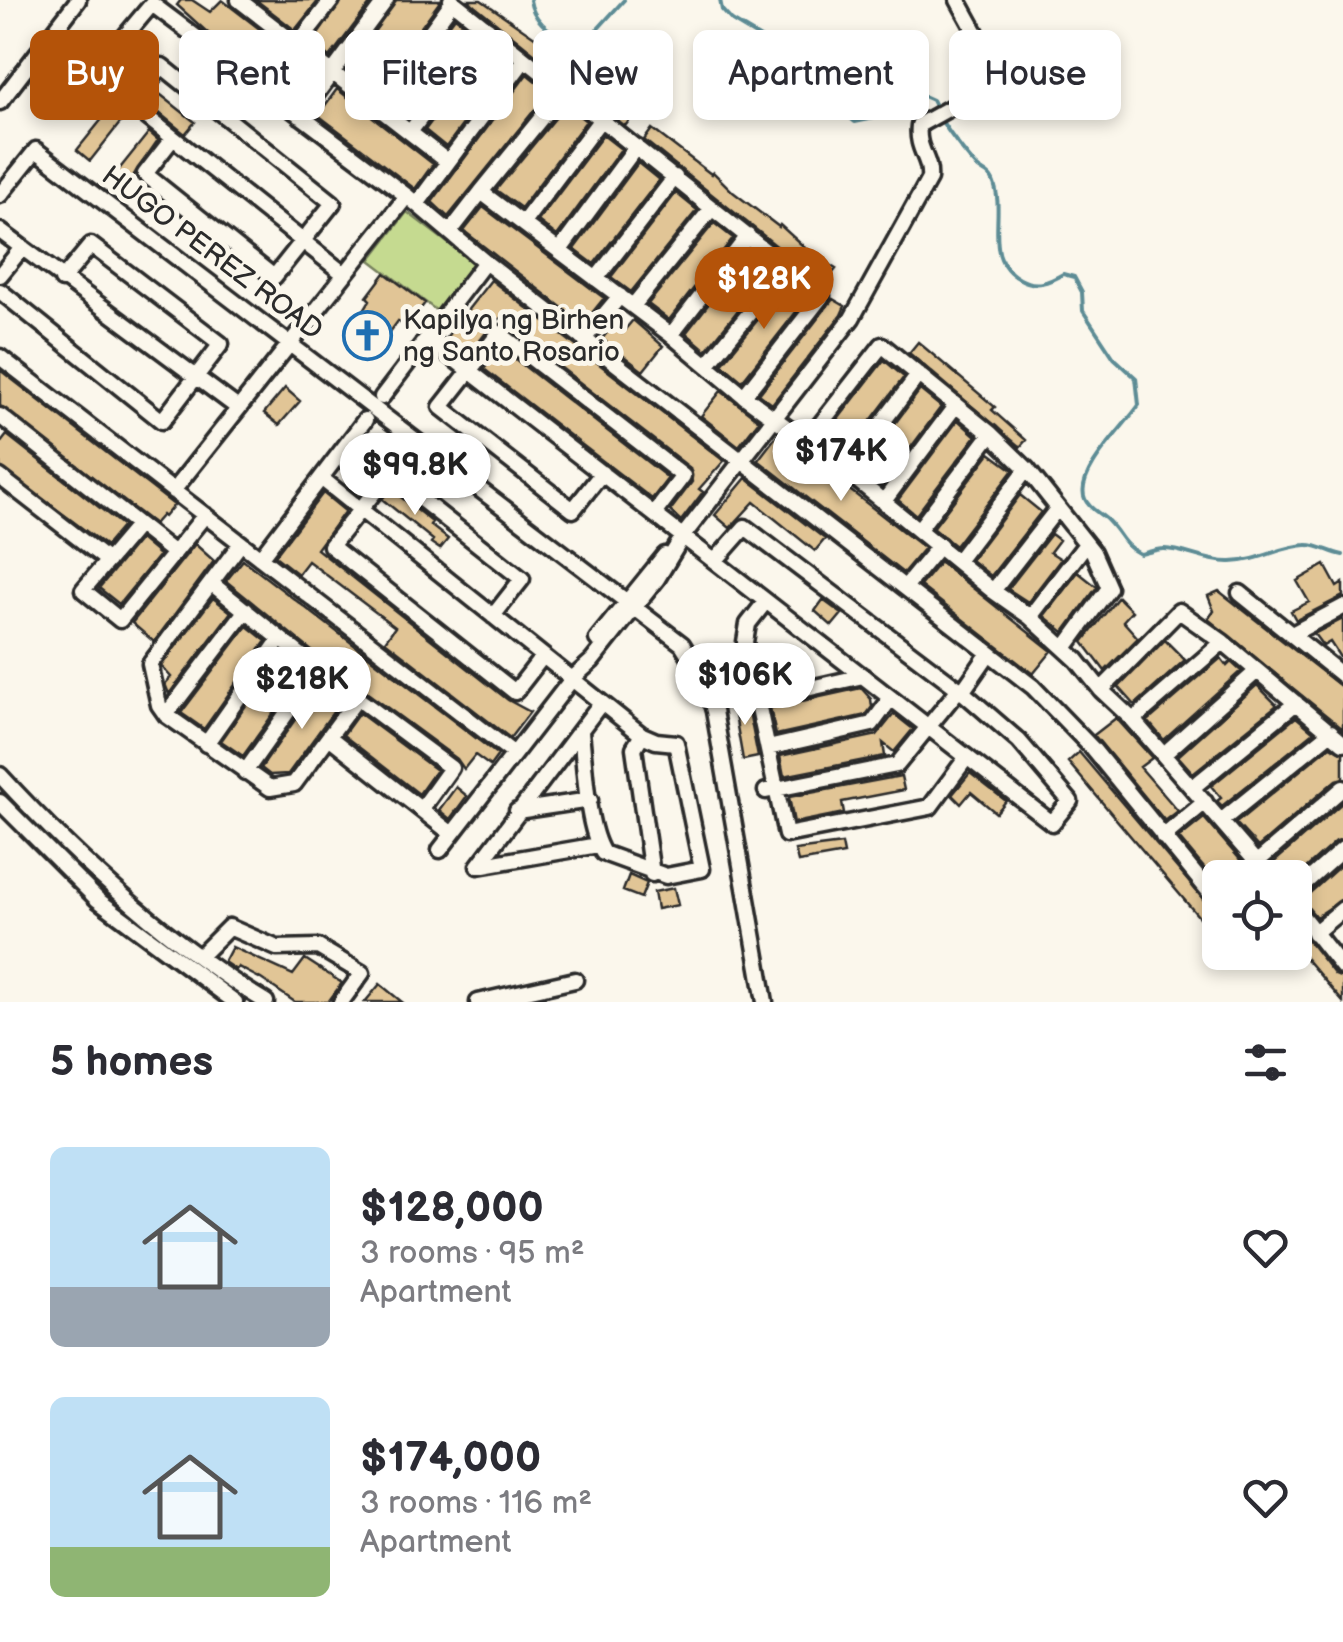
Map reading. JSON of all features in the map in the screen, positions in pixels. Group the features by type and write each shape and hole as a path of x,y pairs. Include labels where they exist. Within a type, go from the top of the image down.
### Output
{"street":[{"path":"239,0 278,30"},
{"path":"257,14 268,0"},
{"path":"309,30 332,0"},
{"path":"325,83 386,0"},
{"path":"430,30 452,0 533,66"},
{"path":"440,850 572,680 585,656 630,604 852,318 929,180 930,168 917,142 918,126 955,105 982,59 979,38 958,0"},
{"path":"0,102 74,2"},
{"path":"130,30 152,4 186,30"},
{"path":"410,132 488,29"},
{"path":"174,491 344,274 448,162 526,60"},
{"path":"159,70 162,66 334,203 274,277 145,174 173,138"},
{"path":"325,66 345,81"},
{"path":"151,120 344,274"},
{"path":"305,120 1033,687 1092,748 1202,883"},
{"path":"394,120 448,162"},
{"path":"450,232 540,120"},
{"path":"522,223 600,120"},
{"path":"602,120 822,296 744,396"},
{"path":"560,250 636,148"},
{"name":"HUGO PEREZ ROAD","path":"0,195 36,150 682,644 706,683 714,711 765,1002"},
{"path":"596,279 674,177"},
{"path":"481,192 671,335 1030,617 1134,720 1255,860"},
{"path":"633,306 712,208"},
{"path":"0,231 238,408"},
{"path":"671,335 748,236"},
{"path":"0,291 162,422 221,344 91,244 62,280"},
{"path":"0,275 22,248"},
{"path":"382,397 486,262"},
{"path":"708,365 786,267"},
{"path":"584,339 620,296"},
{"path":"602,474 574,510 441,407 499,332 684,476 654,514"},
{"path":"428,338 602,474 683,536 714,561 892,698 1052,823 1070,801 1018,741 960,690 745,527 714,561"},
{"path":"806,444 882,345 919,374 1028,469 1086,544 1110,588 1065,648"},
{"path":"0,357 514,754"},
{"path":"846,472 919,374"},
{"path":"884,501 956,404"},
{"path":"260,558 365,420"},
{"path":"2,422 174,553"},
{"path":"919,529 991,434"},
{"path":"957,561 1028,469"},
{"path":"492,616 522,580 389,474 331,546 515,692 543,656"},
{"path":"0,477 108,561"},
{"path":"321,478 642,735 656,741 676,742 702,869 666,876 652,874 604,853 598,845 581,732"},
{"path":"993,591 1056,510"},
{"path":"138,525 83,590 120,620 205,515"},
{"path":"241,543 150,664 159,705 166,715 270,788 294,784 358,697"},
{"path":"1030,617 1086,544"},
{"path":"906,586 940,545"},
{"path":"211,583 451,768 422,807"},
{"path":"1240,593 1343,676"},
{"path":"766,601 744,634 768,748 771,790 786,835 930,807 967,757"},
{"path":"1292,634 1343,608"},
{"path":"166,715 246,610"},
{"path":"1101,690 1178,611 1223,642 1337,738 1221,821"},
{"path":"206,744 280,638"},
{"path":"1134,720 1223,642"},
{"path":"771,790 897,765 989,652"},
{"path":"245,772 318,669"},
{"path":"1164,754 1257,672"},
{"path":"758,700 863,676"},
{"path":"768,748 872,724 892,698"},
{"path":"598,845 478,866 601,702"},
{"path":"1192,788 1296,703"},
{"path":"642,735 634,748 652,874"},
{"path":"329,737 452,834"},
{"path":"0,776 150,921 266,1002"},
{"path":"1259,860 1343,788"},
{"path":"517,811 590,800"},
{"path":"0,802 98,900 236,1002"},
{"path":"1163,836 1206,802"},
{"path":"1312,877 1343,849"},
{"path":"1314,933 1343,909"},
{"path":"200,956 229,927 278,948 318,947 362,973 340,1002"},
{"path":"1312,930 1343,968"},
{"path":"478,1002 575,980"}],"green space":[{"path":"407,212 474,263 437,311 370,260"}],"building":[{"path":"181,0 192,0 210,12 222,0 261,30 205,30 177,5"},
{"path":"256,0 319,0 295,30"},
{"path":"342,0 373,0 350,30 345,30 345,37 330,57 325,53 325,30 321,30"},
{"path":"396,0 441,0 419,30 375,30"},
{"path":"468,0 481,0 533,36 533,52 513,36 513,30 505,30"},
{"path":"455,17 472,30 445,30"},
{"path":"527,74 533,79 533,112 448,217 432,202 493,120 513,120 513,93"},
{"path":"337,89 345,95 345,120 377,120 433,164 415,189 325,120 325,105"},
{"path":"159,93 179,109 179,120 195,122 185,134 159,113"},
{"path":"101,120 122,120 90,161 77,150"},
{"path":"433,120 466,120 446,147 425,130"},
{"path":"554,120 586,121 521,208 496,190"},
{"path":"652,129 836,269 824,284 644,140"},
{"path":"149,132 158,140 122,192 109,182"},
{"path":"603,135 621,149 557,236 538,221"},
{"path":"638,163 659,180 594,264 574,249"},
{"path":"676,193 697,210 631,292 611,277"},
{"path":"483,207 604,298 583,324 464,231"},
{"path":"714,223 733,238 669,320 648,304"},
{"path":"749,252 771,269 706,350 686,333"},
{"path":"385,273 425,303 406,328 398,321 382,343 376,339 365,354 346,340 370,300 367,297"},
{"path":"491,280 724,461 699,489 703,492 681,521 670,511 692,482 690,468 511,329 516,324 504,315 468,356 445,339"},
{"path":"788,282 807,298 742,381 722,364"},
{"path":"833,299 845,306 841,315 772,404 759,394"},
{"path":"633,320 663,346 643,371 602,339 613,325 622,333"},
{"path":"918,342 995,407 992,410 1026,440 1020,447 909,353"},
{"path":"501,348 668,478 652,499 484,369"},
{"path":"884,360 904,377 844,456 822,440"},
{"path":"0,370 174,505 164,517 154,524 0,406"},
{"path":"285,388 300,401 279,425 264,413"},
{"path":"920,390 941,407 882,486 861,469"},
{"path":"721,391 759,420 739,446 701,416"},
{"path":"958,420 976,436 916,515 898,500"},
{"path":"778,434 924,548 903,573 758,460"},
{"path":"7,435 123,526 106,546 0,467 0,444"},
{"path":"990,453 1013,470 955,546 933,528"},
{"path":"746,478 825,539 815,551 754,502 730,528 715,515"},
{"path":"391,489 448,539 440,549 382,499"},
{"path":"323,493 345,511 317,549 508,700 530,712 510,738 385,641 395,627 308,561 298,574 275,556"},
{"path":"1020,495 1041,512 991,576 971,560"},
{"path":"1051,534 1059,540 1050,552 1061,559 1028,602 1008,589"},
{"path":"140,539 159,555 119,604 99,588"},
{"path":"195,544 214,561 154,642 132,623"},
{"path":"243,560 498,755 490,766 475,755 464,769 457,759 324,661 226,581"},
{"path":"940,562 1052,651 1033,674 920,586"},
{"path":"1325,565 1337,587 1343,583 1343,596 1296,620 1291,611 1309,602 1297,581"},
{"path":"1078,572 1097,587 1064,632 1044,616"},
{"path":"1219,591 1343,688 1343,729 1208,619 1214,611 1208,596"},
{"path":"1118,597 1132,611 1123,621 1138,638 1105,671 1083,642"},
{"path":"213,598 231,612 169,694 165,684 171,677 161,666"},
{"path":"823,600 842,614 832,626 815,611"},
{"path":"1343,619 1343,662 1330,642 1323,646 1314,634"},
{"path":"247,626 266,641 204,729 181,713"},
{"path":"1165,640 1185,660 1135,705 1119,687"},
{"path":"282,654 304,671 243,756 221,741"},
{"path":"1221,658 1227,666 1231,662 1241,671 1164,740 1148,721"},
{"path":"320,684 342,700 288,774 270,775 261,768"},
{"path":"1257,685 1277,705 1193,773 1178,756"},
{"path":"861,688 871,699 872,707 866,715 776,735 770,708"},
{"path":"746,696 758,757 743,760 732,698"},
{"path":"359,713 436,770 419,794 343,735"},
{"path":"894,714 913,729 894,752 883,743 885,756 784,776 780,756 877,735"},
{"path":"1296,717 1314,732 1222,806 1211,786"},
{"path":"1116,718 1152,758 1140,767 1178,811 1165,821 1094,735"},
{"path":"1330,746 1343,753 1343,778 1258,847 1236,823"},
{"path":"1079,752 1202,898 1202,921 1068,762"},
{"path":"970,773 1006,801 996,813 971,792 961,804 952,795"},
{"path":"901,776 904,790 842,802 844,813 794,823 789,797"},
{"path":"456,787 467,796 450,819 439,810"},
{"path":"1343,802 1343,839 1312,863 1277,860"},
{"path":"1204,818 1240,860 1202,860 1202,865 1179,838"},
{"path":"842,844 844,854 798,862 795,850"},
{"path":"1343,863 1343,899 1316,917 1312,912 1312,891"},
{"path":"629,875 647,883 641,898 623,891"},
{"path":"674,888 678,905 657,909 654,892"},
{"path":"1312,946 1335,975 1343,978 1343,1002 1312,966"},
{"path":"232,947 293,975 305,959 342,983 328,1002 295,1002 261,979 224,962"},
{"path":"380,984 402,1002 365,1002"}],"waterway":[{"path":"530,0 539,20 567,42 594,33 624,0"},
{"path":"720,0 722,10 732,21 779,49 803,79 855,122 879,117 910,90 932,100 936,108"},
{"path":"940,117 968,156 993,181 998,207 998,247 1008,270 1032,283 1063,274 1074,277 1082,292 1083,311 1114,358 1136,378 1139,405 1087,477 1084,489 1089,506 1140,554 1171,549 1231,562 1306,545 1343,555"}],"place":[{"name":"Kapilya ng Birhen ng Santo Rosario","path":"368,336"}]}
